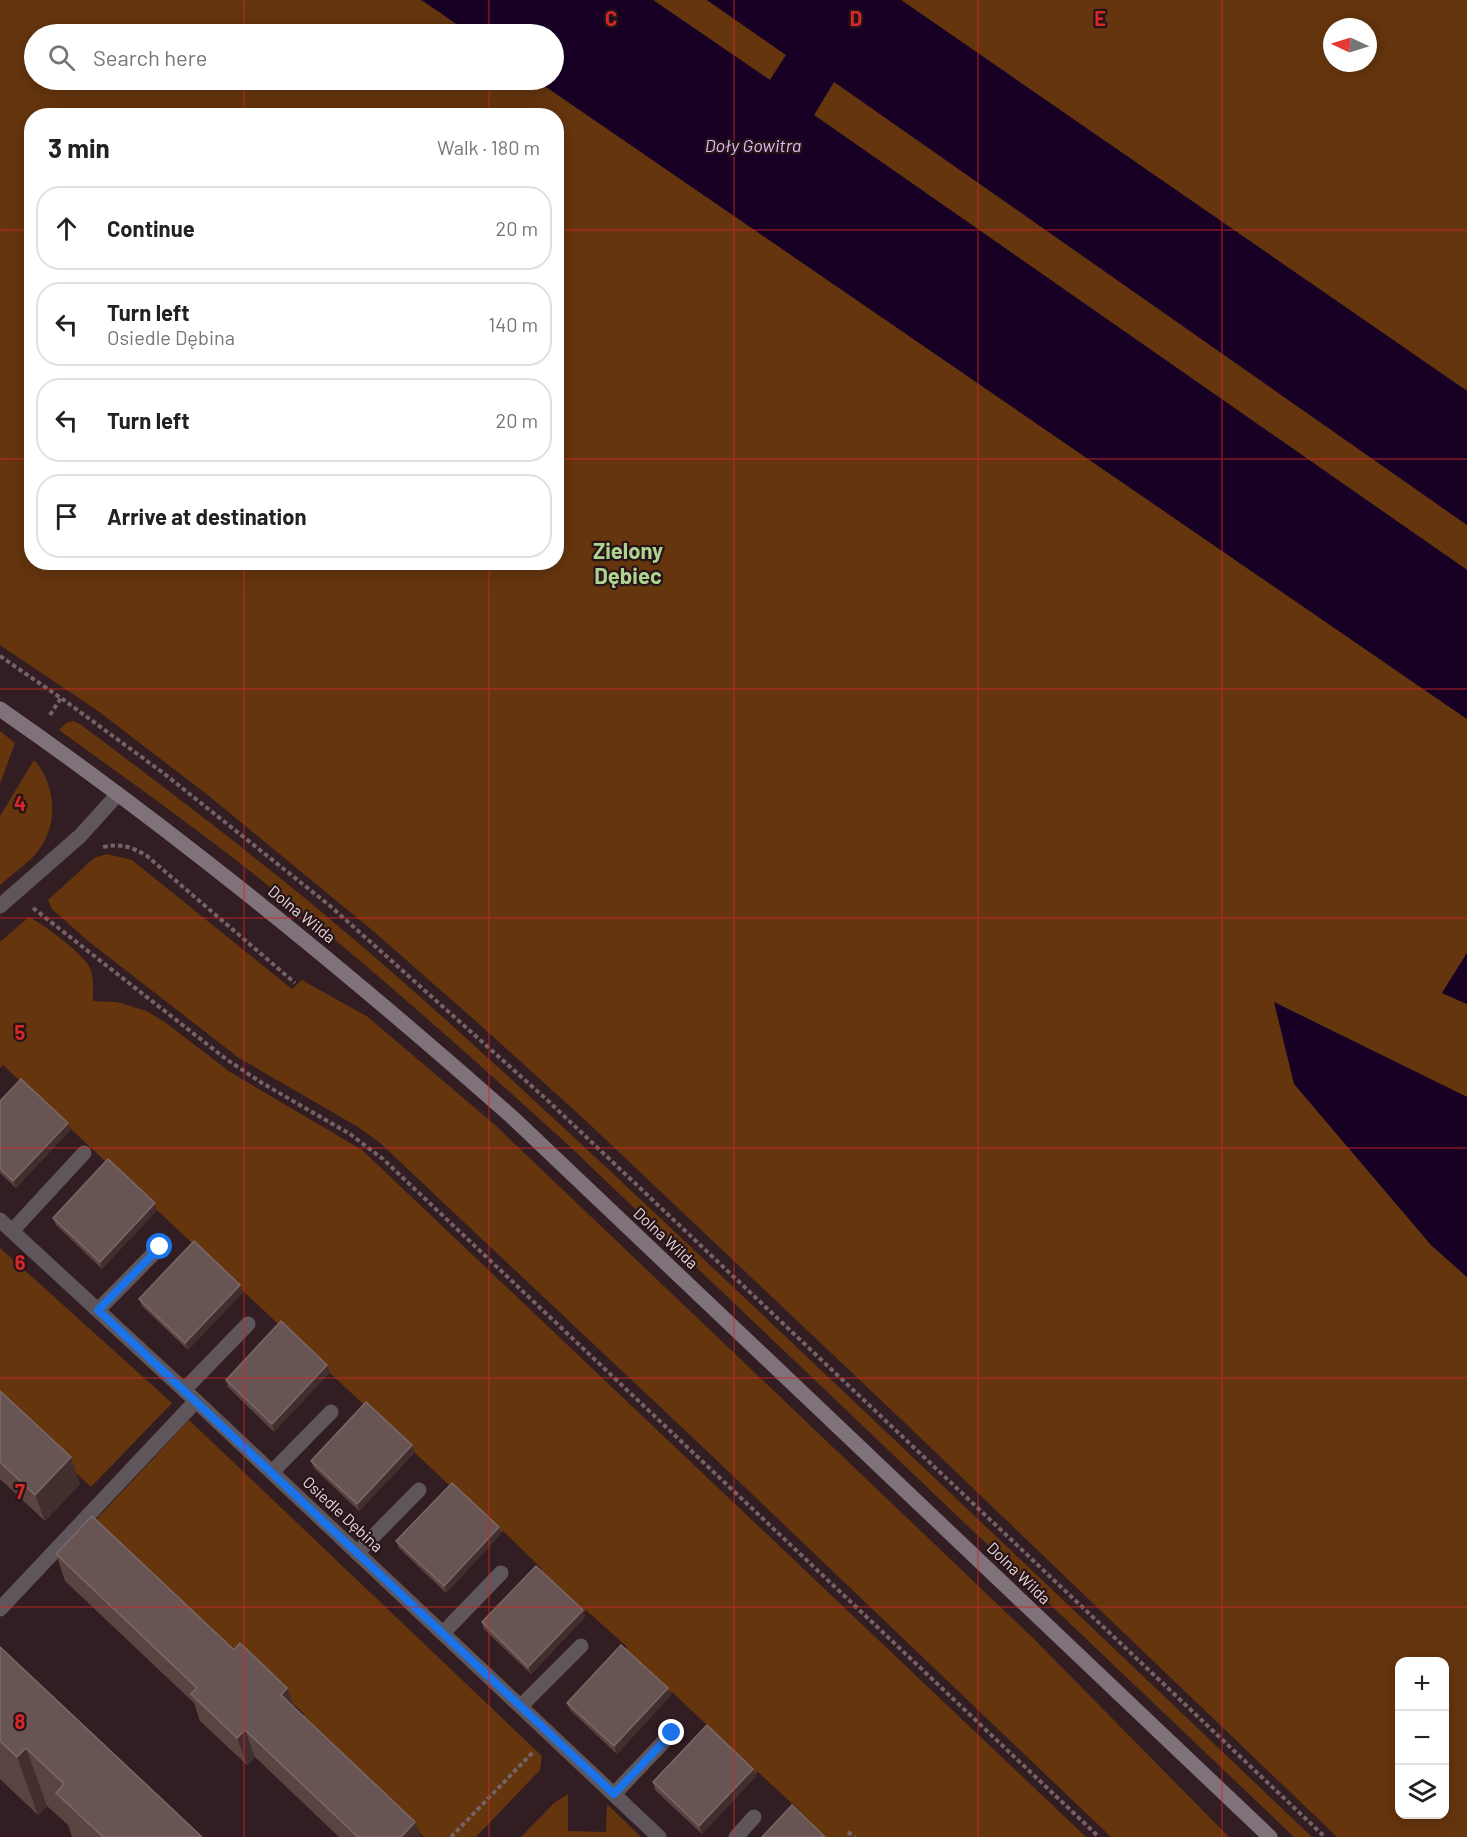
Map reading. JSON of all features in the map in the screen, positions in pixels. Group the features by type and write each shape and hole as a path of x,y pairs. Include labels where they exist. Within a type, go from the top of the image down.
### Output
{"main road":[{"name":"Dolna Wilda","path":"0,709 235,882 400,1018 512,1117 1270,1837"}],"street":[{"path":"0,906 80,836 117,794"},
{"path":"12,1231 84,1153"},
{"name":"Osiedle Dębina","path":"0,1220 272,1472 659,1837"},
{"path":"98,1310 160,1247"},
{"path":"184,1390 248,1324"},
{"path":"0,1609 196,1401"},
{"path":"272,1472 331,1412"},
{"path":"357,1552 419,1490"},
{"path":"442,1633 501,1573"},
{"path":"521,1706 582,1646"},
{"path":"614,1794 672,1733"},
{"path":"736,1837 754,1817"}],"path":[{"path":"0,656 162,772 346,920 554,1106 1325,1837"},
{"path":"103,847 124,845 147,856 295,983"},
{"path":"14,893 243,1071 350,1134 375,1152 1099,1837"},
{"path":"32,907 40,900"},
{"path":"451,1837 550,1733"},
{"path":"848,1832 855,1837"}],"shaded area":[{"path":"0,0 421,0 456,24 24,24 24,90 551,90 1467,719 1467,953 1442,993 1467,1004 1467,1097 1275,1003 1431,1245 1467,1277 1467,1837 1337,1837 584,1119 372,930 209,796 98,711 0,645"},
{"path":"653,0 707,0 786,55 770,80"},
{"path":"901,0 1467,0 1467,391"},
{"path":"834,81 1467,525 1467,570 814,115"},
{"path":"73,721 152,778 293,889 461,1033 654,1212 1312,1837 1294,1837 565,1142 458,1046 274,890 194,828 59,730 66,723"},
{"path":"0,731 15,743 0,784"},
{"path":"34,760 47,781 50,792 52,817 49,829 45,841 34,856 0,885 0,816"},
{"path":"107,854 132,860 292,989 302,980 368,1017 495,1125 1033,1638 1229,1837 1111,1837 379,1142 358,1127 239,1058 88,941 52,909 48,900 94,858"},
{"path":"29,917 62,940 86,962 92,976 93,1001 117,1002 147,1011 230,1072 362,1150 1086,1837 820,1837 797,1814 800,1811 758,1772 754,1775 672,1692 669,1694 624,1652 627,1647 586,1610 582,1614 539,1573 542,1569 503,1531 500,1533 3,1065 0,1068 0,942"},
{"path":"0,1248 172,1403 91,1487 0,1401"},
{"path":"189,1420 542,1756 540,1770 476,1837 424,1837 299,1720 304,1714 250,1663 244,1669 91,1525"},
{"path":"568,1794 568,1831 606,1832 607,1804 641,1837 521,1837 554,1803"}],"water":[{"name":"Doły Gowitra","path":"422,0 653,0 770,80 786,55 707,0 901,0 1467,391 1467,525 834,82 814,115 1467,570 1467,719 551,90 564,90 564,24 457,24"},
{"path":"1467,953 1467,1004 1442,993"},
{"path":"1274,1002 1467,1097 1467,1277 1431,1245 1294,1084"}],"building":[{"path":"21,1079 68,1123 13,1181 0,1168 0,1101"},
{"path":"108,1159 155,1203 100,1262 53,1218"},
{"path":"194,1241 240,1285 185,1343 139,1299"},
{"path":"281,1321 327,1365 272,1424 226,1380"},
{"path":"0,1391 71,1457 35,1495 0,1462"},
{"path":"366,1402 412,1445 357,1504 311,1461"},
{"path":"452,1483 499,1527 444,1586 396,1541"},
{"path":"92,1516 234,1650 240,1643 287,1688 281,1695 415,1822 401,1837 358,1837 245,1730 237,1738 191,1694 197,1688 56,1554"},
{"path":"536,1566 583,1610 528,1667 482,1622"},
{"path":"621,1645 668,1688 614,1746 567,1703"},
{"path":"0,1647 202,1837 103,1837 56,1793 64,1784 26,1748 17,1757 0,1741"},
{"path":"707,1725 753,1769 699,1826 653,1782"},
{"path":"792,1805 825,1837 762,1837"}],"district":[{"name":"Zielony Dębiec","path":"628,564"}],"route":[{"path":"160,1247 98,1310 614,1794 672,1733"}]}
